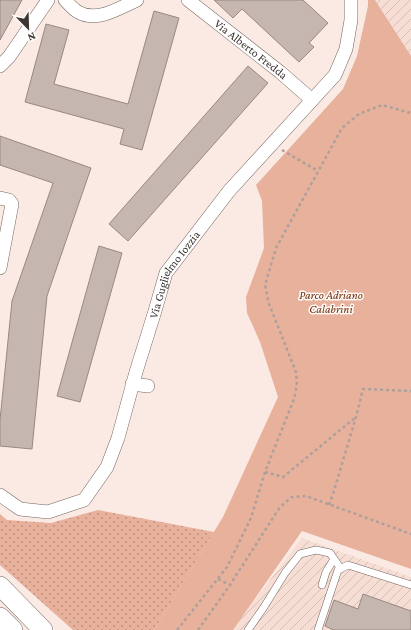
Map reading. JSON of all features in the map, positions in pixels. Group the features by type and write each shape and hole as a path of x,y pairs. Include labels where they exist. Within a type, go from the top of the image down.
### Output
{"main road":[{"path":"0,586 43,630"},
{"path":"0,617 12,630"}],"street":[{"path":"0,66 9,56 48,0"},
{"path":"64,0 77,12 91,16 106,14 137,0"},
{"name":"Via Alberto Fredda","path":"188,0 280,72 312,100"},
{"name":"Via Guglielmo Iozzia","path":"0,495 20,509 48,512 84,500 107,467 118,438 132,384 166,273 229,191 335,75 346,49 351,20 351,0"},
{"path":"0,198 9,200 12,204 0,268"},
{"path":"132,384 148,386"}],"lane":[{"path":"248,630 267,603 284,573 300,554 316,550 330,552 341,569"},
{"path":"322,585 326,572 334,559"},
{"path":"318,630 338,570 348,565 411,585"}],"path":[{"path":"177,630 227,567 251,518 265,472 294,399 297,385 296,372 269,304 265,285 276,248 342,128 359,114 382,105 411,112"},
{"path":"281,150 318,171"},
{"path":"329,505 334,494 363,389 411,392"},
{"path":"265,472 283,477 356,417"},
{"path":"198,630 230,585 280,507 292,496 306,496 411,534"},
{"path":"218,579 230,585"}],"shaded area":[{"path":"375,0 411,0 411,56"},
{"path":"302,538 411,577 411,630 232,630"}],"green space":[{"name":"Parco Adriano Calabrini","path":"368,0 375,0 411,56 411,569 302,531 233,630 154,630 223,517 278,397 260,342 247,313 246,297 264,248 262,201 256,185 343,89 357,56"},
{"path":"98,510 214,532 154,630 73,630 0,565 0,514 7,520 51,523"}],"building":[{"path":"0,0 22,0 0,40"},
{"path":"214,0 303,0 328,23 309,43 314,47 299,62 242,9 233,18"},
{"path":"154,11 179,18 142,150 120,144 124,129 25,102 46,24 69,30 54,84 128,104"},
{"path":"248,66 268,83 128,241 109,224"},
{"path":"0,136 91,168 47,296 32,449 0,446 0,420 12,301 53,183 0,165"},
{"path":"99,246 122,253 80,402 57,396"},
{"path":"363,594 411,611 411,630 334,630 325,626 334,600 358,609"}]}
